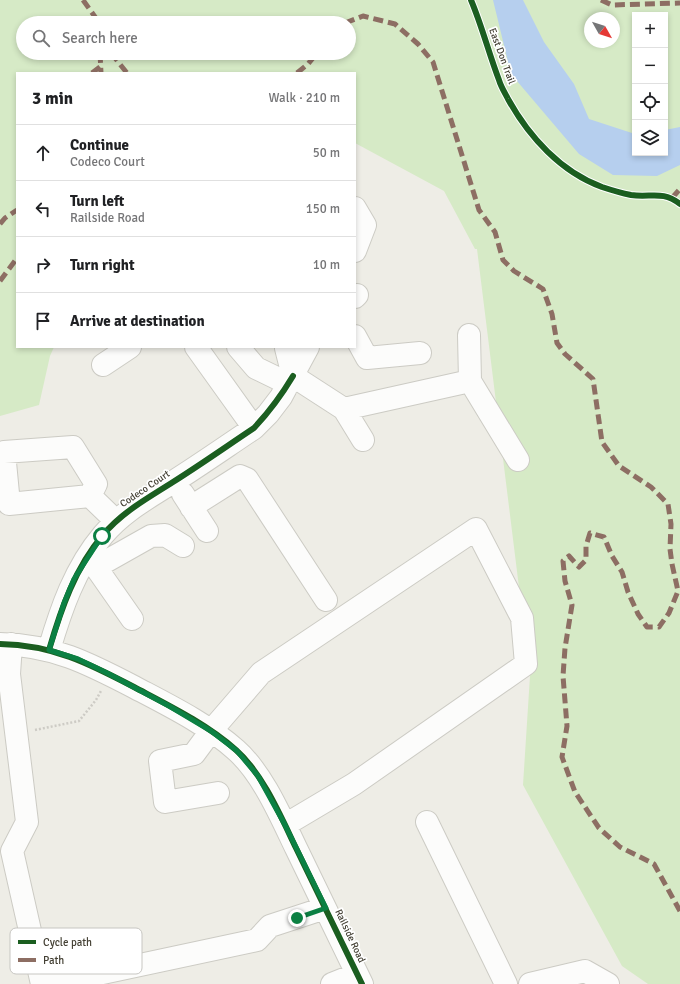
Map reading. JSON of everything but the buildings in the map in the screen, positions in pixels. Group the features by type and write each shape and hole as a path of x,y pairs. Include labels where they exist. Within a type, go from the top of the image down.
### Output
{"street":[{"path":"356,210 365,224 356,248"},
{"path":"469,335 470,381 518,460"},
{"path":"356,338 367,358 420,353"},
{"path":"103,365 128,348"},
{"path":"197,348 254,428"},
{"path":"239,348 256,368 291,380 344,409 363,440"},
{"path":"286,348 291,380"},
{"name":"Codeco Court","path":"49,650 64,603 74,579 92,561 102,536 116,521 137,505 254,428 268,414 281,397 307,348"},
{"path":"344,409 470,381"},
{"path":"191,507 240,476 247,479 326,600"},
{"path":"174,482 207,531"},
{"path":"90,496 116,521"},
{"path":"218,793 165,802 160,761 194,754 211,731 262,673 476,529 522,618 526,664 354,784 285,825"},
{"path":"132,619 92,561 151,536 165,535 183,546"},
{"path":"6,644 27,822 12,851 29,928"},
{"name":"Railside Road","path":"6,644 49,650 78,659 169,706 211,731 237,751 258,776 285,825 359,979"},
{"path":"426,822 506,984"},
{"path":"142,965 257,940 270,926 326,908"},
{"path":"530,984 585,972 608,984"},
{"path":"40,974 42,984"},
{"path":"51,984 98,974"},
{"path":"332,984 359,979"}],"path":[{"path":"16,733 79,721 96,700 109,674"}],"green space":[{"path":"0,0 680,0 680,984 648,984 622,966 523,785 530,676 477,249 475,249 444,191 356,144 356,72 16,72 16,348 54,348 50,356 39,405 0,416"}],"water":[{"path":"493,0 523,0 544,42 574,84 589,119 632,133 632,156 668,156 668,129 680,127 680,165 657,176 613,175 579,154 511,74"}],"marked path":[{"path":"83,0 94,16"},
{"path":"601,0 612,5 680,3"},
{"path":"356,19 363,16 395,24 418,44 433,62 479,210 495,232 503,260 514,271 543,289 552,314 557,343 565,354 593,379 602,442 619,466 651,487 668,504 671,524 670,549 678,591 669,613 659,627 647,627 638,614 628,592 622,572 612,556 604,537 590,533 586,546 586,560 579,567 569,556 563,561 565,581 572,605 565,648 563,676 567,726 562,757 575,792 599,828 620,847 654,864 680,911"},
{"path":"100,60 101,72"},
{"path":"117,60 126,72"},
{"path":"298,72 311,60"},
{"path":"93,72 101,66"},
{"path":"672,198 680,189"},
{"path":"0,224 5,218 16,211"},
{"path":"0,281 16,259"}],"cycle path":[{"name":"East Don Trail","path":"471,0 503,90 526,127 548,152 573,172 602,187 631,195 656,195 668,197 680,204"},
{"path":"49,650 64,604 77,575 84,561 110,527 136,506 254,428 275,403 293,376"},
{"path":"0,644 37,648 54,652 85,663 117,678 187,716 213,732 236,750 246,760 263,783 362,984"}],"route":[{"path":"102,536 74,579 64,603 49,650 78,659 169,706 211,731 237,751 258,776 285,825 326,908 297,918"}]}
